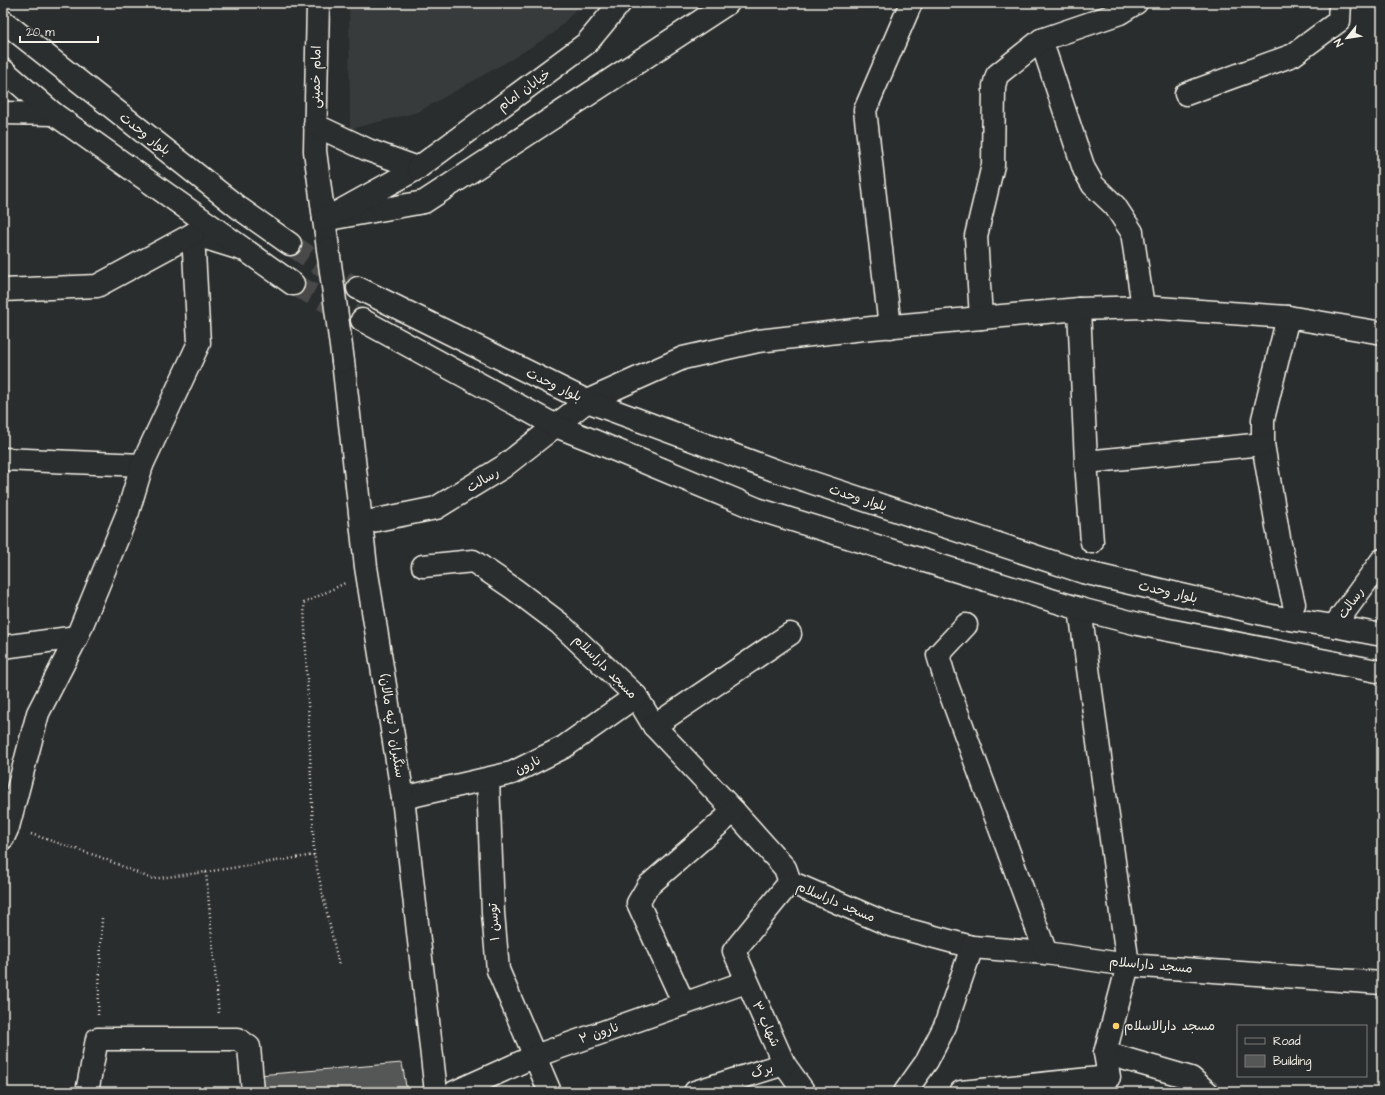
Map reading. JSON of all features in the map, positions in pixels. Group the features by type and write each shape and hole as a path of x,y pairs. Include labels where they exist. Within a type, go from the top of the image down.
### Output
{"street":[{"name":"امام خمینی","path":"318,3 315,152 324,220"},
{"name":"خیابان امام","path":"324,220 418,168 587,43 620,3"},
{"path":"324,220 424,202 728,3"},
{"path":"890,327 866,110 911,3"},
{"path":"981,318 976,236 993,165 994,86 997,75 1040,40 1120,13 1136,3"},
{"path":"1186,94 1293,55 1339,21 1340,3"},
{"name":"بلوار وحدت","path":"3,21 239,208 290,244"},
{"path":"1040,40 1084,169 1093,185 1115,206 1132,232 1143,308"},
{"path":"3,70 54,114 293,284"},
{"path":"3,113 54,114"},
{"path":"315,126 368,150 418,168"},
{"name":"سنگبران ( تپه مالان)","path":"324,220 343,361 366,567 404,798 436,1092"},
{"path":"3,290 97,286 193,234 244,250"},
{"path":"5,830 38,713 77,638 128,512 142,465 199,343 193,234"},
{"name":"بلوار وحدت","path":"358,288 587,401 774,470 1083,572 1276,617 1382,635"},
{"name":"رسالت","path":"362,523 436,508 503,468 587,401 683,358 758,340 1079,309 1143,308 1288,316 1382,333"},
{"path":"1079,309 1086,462 1092,542"},
{"path":"1288,316 1263,419 1263,444 1280,544 1294,604"},
{"path":"362,320 556,426 757,509 1080,609 1138,624 1382,672"},
{"path":"1086,462 1263,444"},
{"path":"3,459 142,465"},
{"name":"رسالت","path":"1334,626 1382,560"},
{"name":"مسجد داراسلام","path":"423,566 473,562 514,589 559,623 636,696 654,726 786,868 790,882 890,925 972,947 1046,952 1128,965 1382,982"},
{"path":"961,1092 1109,1077 1105,1053 1128,965 1080,609"},
{"path":"966,625 938,655 946,682 1046,952"},
{"path":"654,726 790,634"},
{"path":"3,647 77,638"},
{"name":"نارون","path":"404,798 488,780 512,773 564,747 636,696"},
{"name":"توسن ۱","path":"488,780 493,913 498,970 550,1092"},
{"path":"684,1004 638,903 648,886 734,811"},
{"name":"شهاب ۳","path":"790,882 734,951 746,982 784,1064 804,1092"},
{"path":"905,1092 927,1061 945,1026 972,947"},
{"name":"نارون ۲","path":"455,1092 535,1056 746,982"},
{"path":"87,1092 97,1039 238,1039 249,1047 253,1092"},
{"path":"1105,1053 1191,1078 1207,1092"},
{"name":"برگ","path":"695,1092 784,1064"}],"path":[{"path":"339,966 314,855 304,603 347,582"},
{"path":"5,830 100,857 152,879 314,855"},
{"path":"206,872 221,1039"},
{"path":"97,1039 102,918"}],"shaded area":[{"path":"349,3 582,3 554,33 512,59 418,112 350,129"}],"building":[{"path":"402,1063 407,1092 260,1092 258,1075"}],"tunnel":[{"path":"290,244 353,287 358,288"},
{"path":"293,284 362,320"}],"place":[{"name":"مسجد دارالاسلام","path":"1116,1026"}]}
